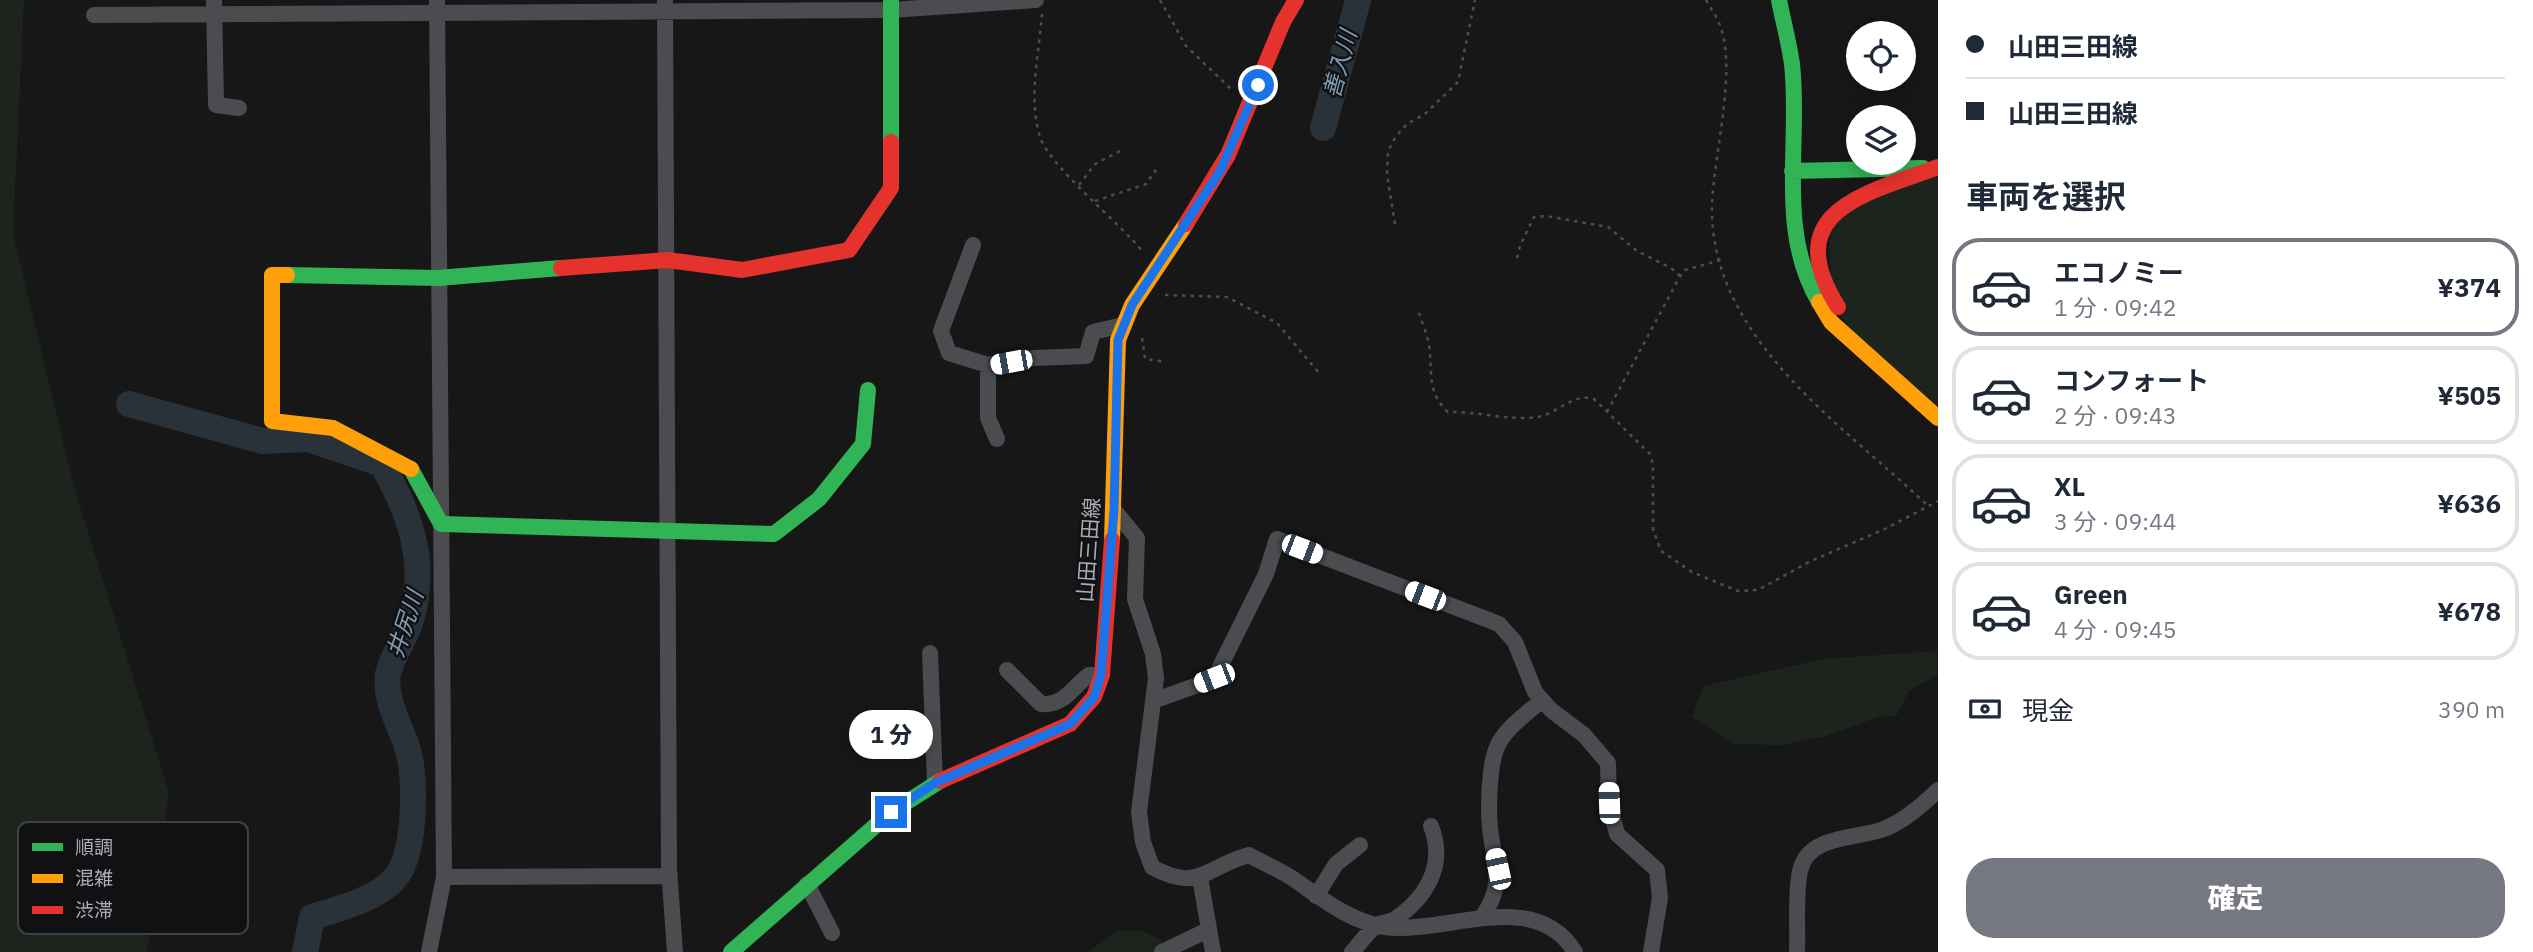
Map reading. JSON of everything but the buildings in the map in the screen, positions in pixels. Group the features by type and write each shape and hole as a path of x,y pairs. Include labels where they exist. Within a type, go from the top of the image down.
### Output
{"street":[{"name":"山田三田線","path":"731,952 860,836 935,783 1070,724 1094,697 1101,675 1114,510 1116,356 1123,325 1155,267 1211,187 1250,104 1283,22 1296,0"},
{"path":"1779,0 1792,64 1794,232 1807,281 1831,322 1938,418"},
{"path":"441,524 412,470 333,428 272,421 272,275 438,278 668,260 742,270 849,250 891,188 891,5"},
{"path":"665,6 670,876 675,952"},
{"path":"94,15 214,7 1039,7"},
{"path":"214,7 216,105 239,108"},
{"path":"429,952 444,877 437,7"},
{"path":"1792,171 1937,167"},
{"path":"1887,374 1827,290 1820,263 1820,232 1841,204 1937,167"},
{"path":"973,245 941,331 949,354 988,366 1034,358 1086,356 1093,332 1123,325"},
{"path":"988,366 988,418 997,439"},
{"path":"441,524 774,534 820,499 863,444 868,390"},
{"path":"1114,510 1137,538 1135,599 1153,654 1156,678 1139,812 1143,842 1152,867 1172,878 1200,878 1224,862 1249,856 1290,877 1316,896 1362,921 1378,925 1436,927 1482,917 1521,918 1542,924 1567,939 1575,952"},
{"path":"1153,701 1214,678 1266,574 1277,539 1499,624 1515,642 1535,692 1584,735 1608,763 1609,803 1617,834 1657,870 1660,898 1651,952"},
{"path":"930,653 935,783"},
{"path":"1007,670 1041,704 1053,705 1062,701 1089,675 1101,675"},
{"path":"1482,917 1493,901 1498,869 1490,828 1491,783 1497,746 1542,700"},
{"path":"1797,952 1800,870 1806,858 1823,843 1883,830 1910,814 1938,790"},
{"path":"1352,952 1378,925 1392,921 1423,896 1435,873 1437,841 1431,826"},
{"path":"1316,896 1336,864 1360,845"},
{"path":"444,877 670,876"},
{"path":"1200,878 1213,952"},
{"path":"807,884 832,933"},
{"path":"1163,952 1208,930"}],"path":[{"path":"1160,0 1186,46 1250,104"},
{"path":"1395,224 1387,175 1388,151 1407,124 1425,114 1458,82 1475,0"},
{"path":"1706,0 1720,25 1727,60 1712,205 1721,260 1755,338 1793,383 1927,505"},
{"path":"1039,7 1035,104 1040,139 1079,185 1095,164 1122,150"},
{"path":"1095,201 1146,184 1156,170"},
{"path":"1517,258 1534,217 1546,216 1608,227 1637,251 1671,268 1680,276"},
{"path":"1607,412 1680,276 1685,270 1721,260"},
{"path":"1158,297 1167,294 1202,298 1227,297 1276,323 1320,373"},
{"path":"1419,313 1429,344 1430,386 1438,403 1448,412 1537,417 1586,396 1594,399 1650,454 1653,464 1653,529 1661,551 1692,572 1738,591 1758,590 1809,562 1888,528 1938,501"}],"shaded area":[{"path":"0,0 24,0 13,233 74,487 169,793 165,822 18,822 18,934 149,934 147,952 0,952"},
{"path":"1938,170 1938,406 1858,339 1832,305 1829,235 1847,208"},
{"path":"1937,651 1938,674 1909,691 1896,716 1878,717 1826,736 1783,745 1734,744 1692,717 1703,686 1823,659"},
{"path":"1117,931 1143,931 1161,940 1164,952 1088,952"}],"waterway":[{"name":"善入川","path":"1323,128 1358,0"},
{"name":"井尻川","path":"129,404 262,441 308,439 382,464 408,520 417,558 416,599 409,627 390,667 387,684 411,763 413,812 409,845 400,871 384,888 361,901 312,917 305,952"}],"traffic: fast":[{"path":"891,0 891,142"},
{"path":"1779,0 1792,64 1794,216 1806,274 1819,302"},
{"path":"1792,171 1923,168"},
{"path":"287,275 438,278 561,268"},
{"path":"411,469 441,524 774,534 819,499 863,444 868,390"},
{"path":"731,952 891,812 940,781"}],"traffic: slow":[{"path":"1112,540 1118,340 1132,305 1186,224"},
{"path":"287,275 272,275 272,421 333,428 411,469"},
{"path":"1819,302 1831,322 1938,418"}],"traffic: jam":[{"path":"1186,224 1228,155 1283,22 1296,0"},
{"path":"561,268 668,260 742,270 849,250 891,188 891,142"},
{"path":"1838,307 1822,274 1818,248 1824,227 1839,210 1860,197 1938,167"},
{"path":"940,781 1070,724 1094,697 1102,675 1112,540"}],"route":[{"path":"891,812 935,783 1070,724 1084,712 1094,697 1101,675 1114,510 1118,340 1132,305 1220,171 1258,85"}]}
